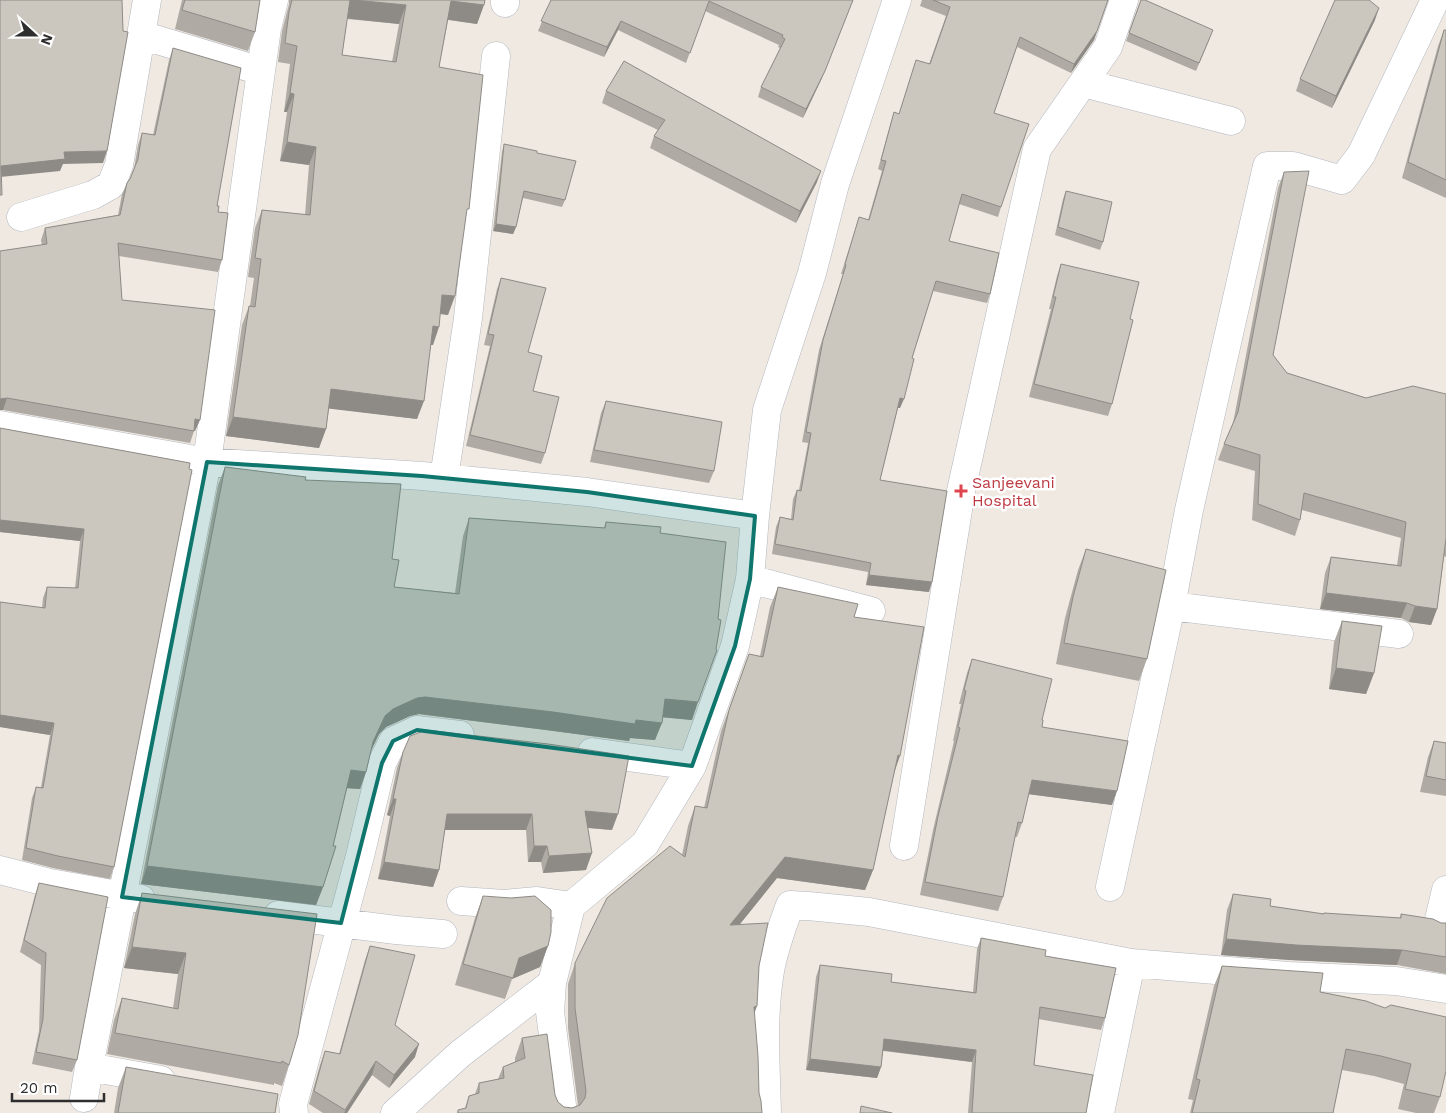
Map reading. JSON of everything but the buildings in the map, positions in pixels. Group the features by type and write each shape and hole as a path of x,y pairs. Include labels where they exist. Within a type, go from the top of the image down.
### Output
{"street":[{"path":"22,217 93,195 111,185 119,164 147,0"},
{"path":"84,1098 88,1067 208,462 267,28 274,0"},
{"path":"563,1113 550,1012 552,984 571,906 645,844 692,766 735,646 750,579 754,516 767,410 812,273 835,184 897,0"},
{"path":"904,846 961,491 1037,149 1108,47 1124,0"},
{"path":"1110,886 1171,606 1189,510 1267,166 1293,166 1342,180 1361,155 1435,0"},
{"path":"140,35 261,71"},
{"path":"444,478 468,318 496,56"},
{"path":"1083,84 1231,121"},
{"path":"0,425 208,462 422,476 587,492 754,516"},
{"path":"750,579 871,611"},
{"path":"1171,606 1398,634"},
{"path":"265,1099 294,1109 360,856 382,763 393,741 417,730 485,738"},
{"path":"563,748 692,766"},
{"path":"0,870 50,883 122,897 162,901"},
{"path":"1438,924 1446,890"},
{"path":"461,901 504,904 537,901 571,906"},
{"path":"767,1113 765,1015 770,971 780,931 790,905 869,912 1131,963 1288,976 1396,981 1446,990"},
{"path":"251,912 443,934"},
{"path":"1100,1113 1131,963"},
{"path":"395,1113 460,1054 552,984"},
{"path":"88,1067 189,1085"}],"highlighted area":[{"path":"207,462 422,476 587,492 755,516 750,579 735,646 692,766 417,730 393,741 382,763 341,923 122,897"}],"place":[{"name":"Sanjeevani Hospital","path":"961,491"}]}
